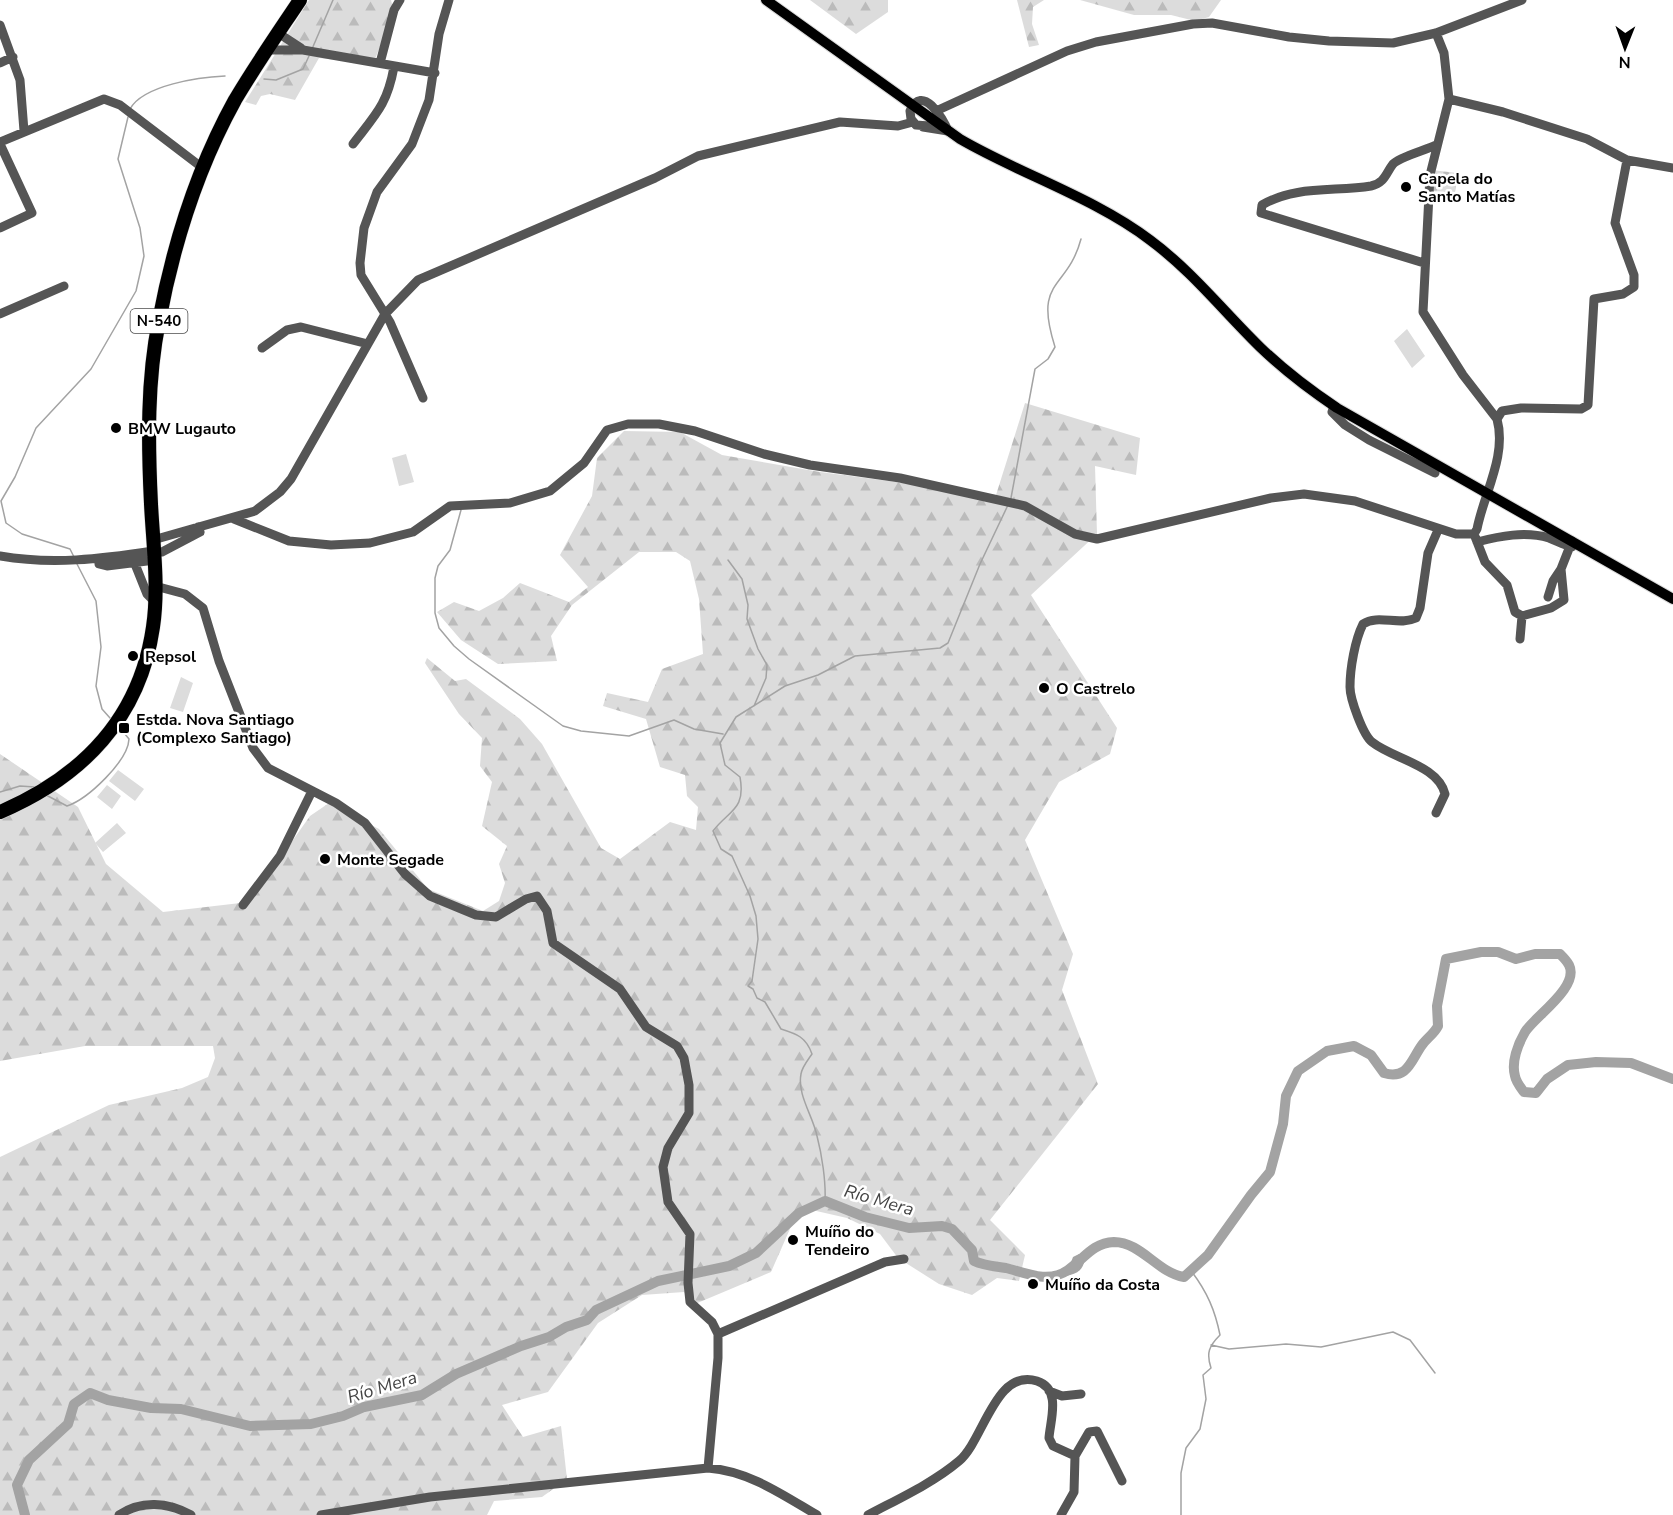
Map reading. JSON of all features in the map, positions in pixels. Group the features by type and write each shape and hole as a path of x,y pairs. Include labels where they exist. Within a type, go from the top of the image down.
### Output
{"highway":[{"name":"N-540","path":"0,812 35,797 51,787 97,749 128,706 147,653 156,603 149,448 155,346 177,247 204,169 234,102 300,0"}],"main road":[{"path":"766,0 900,97 912,115 935,116 948,131 993,158 1092,206 1148,237 1210,293 1260,347 1290,374 1334,406 1487,493 1570,544 1586,550 1673,599"}],"street":[{"path":"380,63 394,10 400,0"},
{"path":"423,398 385,314 362,275 364,228 376,192 412,144 429,100 435,73 439,34 449,0"},
{"path":"923,127 935,116 1067,51 1096,42 1212,22 1289,37 1393,43 1436,33 1522,0"},
{"path":"0,25 20,80 24,131"},
{"path":"278,33 303,50"},
{"path":"1436,33 1444,53 1449,99 1430,175 1422,312 1463,375 1497,419 1501,433 1500,448 1475,538 1485,562 1507,585 1515,612 1522,616 1551,608 1564,600 1561,569"},
{"path":"267,50 303,50 435,73"},
{"path":"0,63 13,57"},
{"path":"353,144 382,108 390,92 394,67"},
{"path":"900,97 907,95 931,103 935,116"},
{"path":"0,228 32,213 0,143 104,99 120,105 204,169"},
{"path":"1449,99 1577,136 1627,160 1673,168"},
{"path":"99,560 99,564 107,566 135,564 198,527 255,512 280,492 291,479 385,314 418,280 655,178 698,156 840,122 898,126 912,115 922,100"},
{"path":"912,115 923,127 948,131"},
{"path":"1424,262 1261,213 1262,205 1300,192 1372,186 1381,182 1394,163 1436,145"},
{"path":"1497,419 1502,411 1521,408 1581,409 1588,405 1594,299 1623,294 1634,287 1634,274 1615,223 1627,160"},
{"path":"0,314 64,286"},
{"path":"262,348 287,330 300,327 368,344"},
{"path":"1334,406 1332,412 1345,425 1435,473"},
{"path":"234,519 289,541 331,545 370,543 413,532 450,506 510,503 550,491 584,463 607,430 628,423 659,424 695,431 764,454 810,465 900,477 1025,506 1075,534 1097,539 1271,498 1304,494 1355,501 1438,530 1475,538 1506,535 1546,537 1570,544 1548,597"},
{"path":"0,556 44,561 99,560 154,551 200,532 198,527"},
{"path":"1436,813 1445,794 1443,784 1431,774 1370,741 1362,727 1350,688 1363,624 1368,620 1408,621 1416,618 1420,608 1428,553 1438,530"},
{"path":"135,564 147,594 156,603"},
{"path":"155,586 185,594 203,608 219,661 253,748 268,768 336,802 365,823 405,874 430,896 476,915 496,917 526,899 537,896 547,911 553,943 620,989 646,1027 677,1046 684,1058 689,1085 689,1113 668,1148 663,1167 668,1202 690,1234 688,1282 690,1302 712,1322 718,1334 708,1468"},
{"path":"1520,639 1522,616"},
{"path":"243,905 280,856 312,792"},
{"path":"718,1334 885,1262 904,1259"},
{"path":"868,1515 961,1460 974,1443 1006,1388 1029,1380 1040,1382 1049,1391 1062,1396 1081,1394"},
{"path":"1049,1391 1054,1406"},
{"path":"1062,1396 1054,1406 1048,1438 1053,1446 1075,1456"},
{"path":"1061,1515 1074,1492 1075,1456 1089,1432 1098,1431 1122,1481"},
{"path":"321,1515 430,1497 708,1468 745,1475 818,1515"},
{"path":"119,1515 127,1510 148,1504 170,1505 191,1515"}],"green space":[{"path":"309,0 391,0 394,12 373,64 319,58 295,100 270,94 261,96 256,105 245,102"},
{"path":"810,0 888,0 888,12 856,34"},
{"path":"1017,0 1044,0 1033,7 1032,24 1039,45 1029,47"},
{"path":"1080,0 1221,0 1209,17 1195,21 1171,15 1134,15"},
{"path":"1432,170 1457,173 1455,193 1431,191"},
{"path":"1407,329 1425,356 1412,368 1394,341"},
{"path":"1025,403 1140,438 1136,475 1095,466 1097,534 1031,595 1117,728 1110,754 1059,782 1025,840 1073,954 1062,990 1098,1084 990,1220 1025,1255 1019,1281 997,1278 972,1295 939,1284 898,1258 880,1234 847,1218 812,1210 793,1222 771,1272 695,1304 684,1292 642,1295 598,1323 548,1392 502,1405 523,1437 561,1426 567,1479 542,1497 494,1501 487,1515 0,1515 0,1157 109,1105 182,1088 208,1077 215,1058 213,1046 85,1046 0,1061 0,754 78,807 106,864 163,912 249,902 310,816 329,803 379,829 428,889 483,911 499,901 505,883 499,864 507,846 482,826 492,782 480,766 482,738 459,714 425,663 427,658 455,681 466,679 520,719 542,744 601,848 620,859 670,822 696,830 698,807 687,796 685,775 660,767 646,719 603,706 607,693 648,702 662,669 703,654 699,599 690,561 676,552 639,552 572,605 551,636 557,661 498,664 461,640 437,612 454,602 479,611 503,598 520,583 569,602 588,587 560,555 592,496 597,458 624,431 680,432 722,455 820,472 996,495"},
{"path":"406,454 414,482 399,486 392,458"},
{"path":"181,677 193,683 183,712 170,708"},
{"path":"118,770 144,789 135,801 109,781"},
{"path":"107,785 121,796 112,809 97,797"},
{"path":"117,823 126,833 103,852 95,843"}],"shaded area":[{"path":"1079,1254 1084,1263 1083,1266 1077,1272 1066,1276 1073,1257"}],"waterway":[{"path":"312,49 333,0"},
{"path":"264,79 276,80 303,69 309,56"},
{"path":"130,109 137,101 159,88 201,78 225,76"},
{"path":"74,557 70,549 22,534 6,523 1,501 15,477 36,428 91,369 136,291 144,256 140,228 118,159 128,117"},
{"path":"1011,498 1035,369 1048,359 1055,347 1049,325 1050,296 1075,256 1081,239"},
{"path":"825,1201 824,1177 815,1128 803,1098 800,1082 803,1069 812,1054 800,1037 781,1029 765,1002 757,998 753,989 748,986 752,981 758,939 756,916 750,896 732,856 721,849 713,831 735,808 741,796 740,777 725,765 720,743 736,717 785,686 818,675 855,656 940,648 948,643 980,564 1008,505"},
{"path":"461,510 450,550 438,566 435,578 435,613 439,628 469,659 563,726 581,731 629,736 674,720 694,729 723,734"},
{"path":"728,560 742,579 748,605 747,619 758,649 767,665 766,678 754,706"},
{"path":"77,564 96,601 101,647 96,686 102,709 110,718"},
{"path":"46,795 67,806 96,788 122,758 127,748 129,739 120,728"},
{"path":"0,792 20,786 35,787"},
{"name":"Río Mera","path":"25,1515 17,1485 29,1460 68,1424 74,1404 90,1393 108,1400 151,1408 181,1409 250,1426 311,1424 343,1416 364,1407 422,1395 456,1374 587,1320 596,1310 658,1281 729,1266 756,1253 799,1213 825,1201 865,1217 909,1228 942,1226 952,1229 972,1250 974,1261 1029,1275 1045,1277 1060,1274 1074,1266 1094,1248 1114,1242 1133,1247 1166,1270 1184,1277 1208,1255 1270,1172 1283,1124 1286,1096 1298,1071 1327,1051 1354,1046 1371,1055 1384,1073 1399,1074 1404,1071 1438,1026 1437,1006 1446,959 1481,952 1498,952 1516,959 1535,954 1560,954 1569,965 1571,974 1568,983 1525,1032 1518,1048 1514,1071 1516,1080 1524,1092 1536,1093 1547,1079 1568,1065 1596,1062 1631,1063 1673,1079"},
{"path":"1181,1515 1181,1473 1186,1448 1200,1429 1206,1399 1203,1375 1211,1368 1210,1350 1220,1335 1210,1302 1192,1272"},
{"path":"1211,1345 1229,1349 1286,1344 1321,1347 1393,1332 1410,1340 1435,1373"}],"place":[{"name":"Capela do Santo Matías","path":"1406,187"},
{"name":"BMW Lugauto","path":"116,428"},
{"name":"Repsol","path":"133,656"},
{"name":"O Castrelo","path":"1044,688"},
{"name":"Estda. Nova Santiago (Complexo Santiago)","path":"124,728"},
{"name":"Monte Segade","path":"325,859"},
{"name":"Muíño do Tendeiro","path":"793,1240"},
{"name":"Muíño da Costa","path":"1033,1284"}]}
